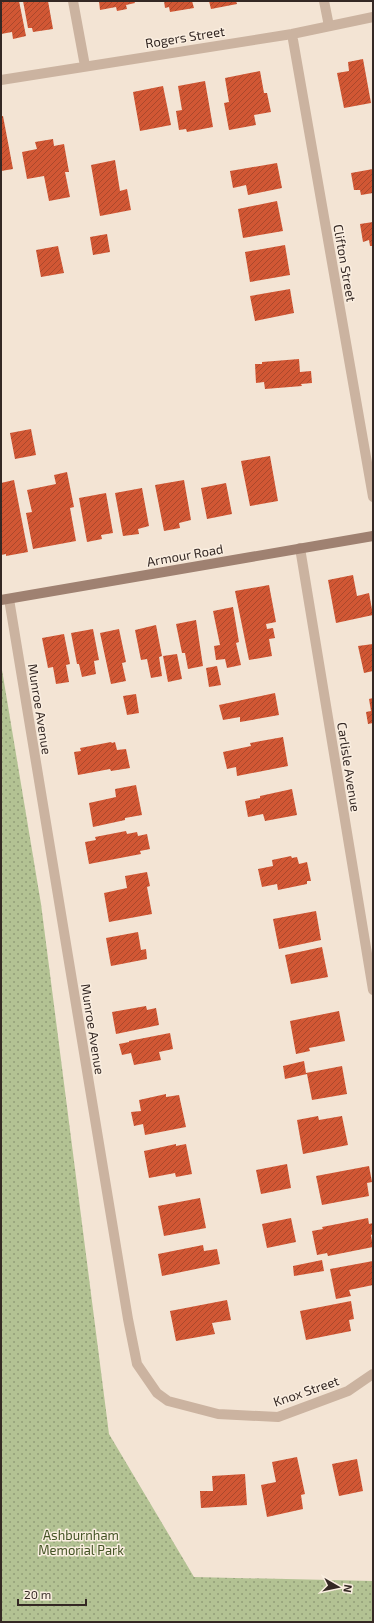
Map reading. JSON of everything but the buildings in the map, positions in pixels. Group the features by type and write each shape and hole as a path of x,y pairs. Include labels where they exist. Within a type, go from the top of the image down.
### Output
{"main road":[{"name":"Armour Road","path":"5,600 373,536"}],"street":[{"path":"73,1 85,66"},
{"path":"324,1 328,26"},
{"name":"Rogers Street","path":"1,80 292,34 373,17"},
{"name":"Clifton Street","path":"292,34 373,497"},
{"name":"Carlisle Avenue","path":"300,548 373,990"},
{"name":"Munroe Avenue","path":"5,600 137,1364 157,1393 168,1401 218,1414"},
{"name":"Knox Street","path":"218,1414 278,1417 348,1391 373,1374"}],"green space":[{"name":"Ashburnham Memorial Park","path":"1,664 41,904 109,1434 194,1577 373,1581 373,1622 1,1622"}]}
